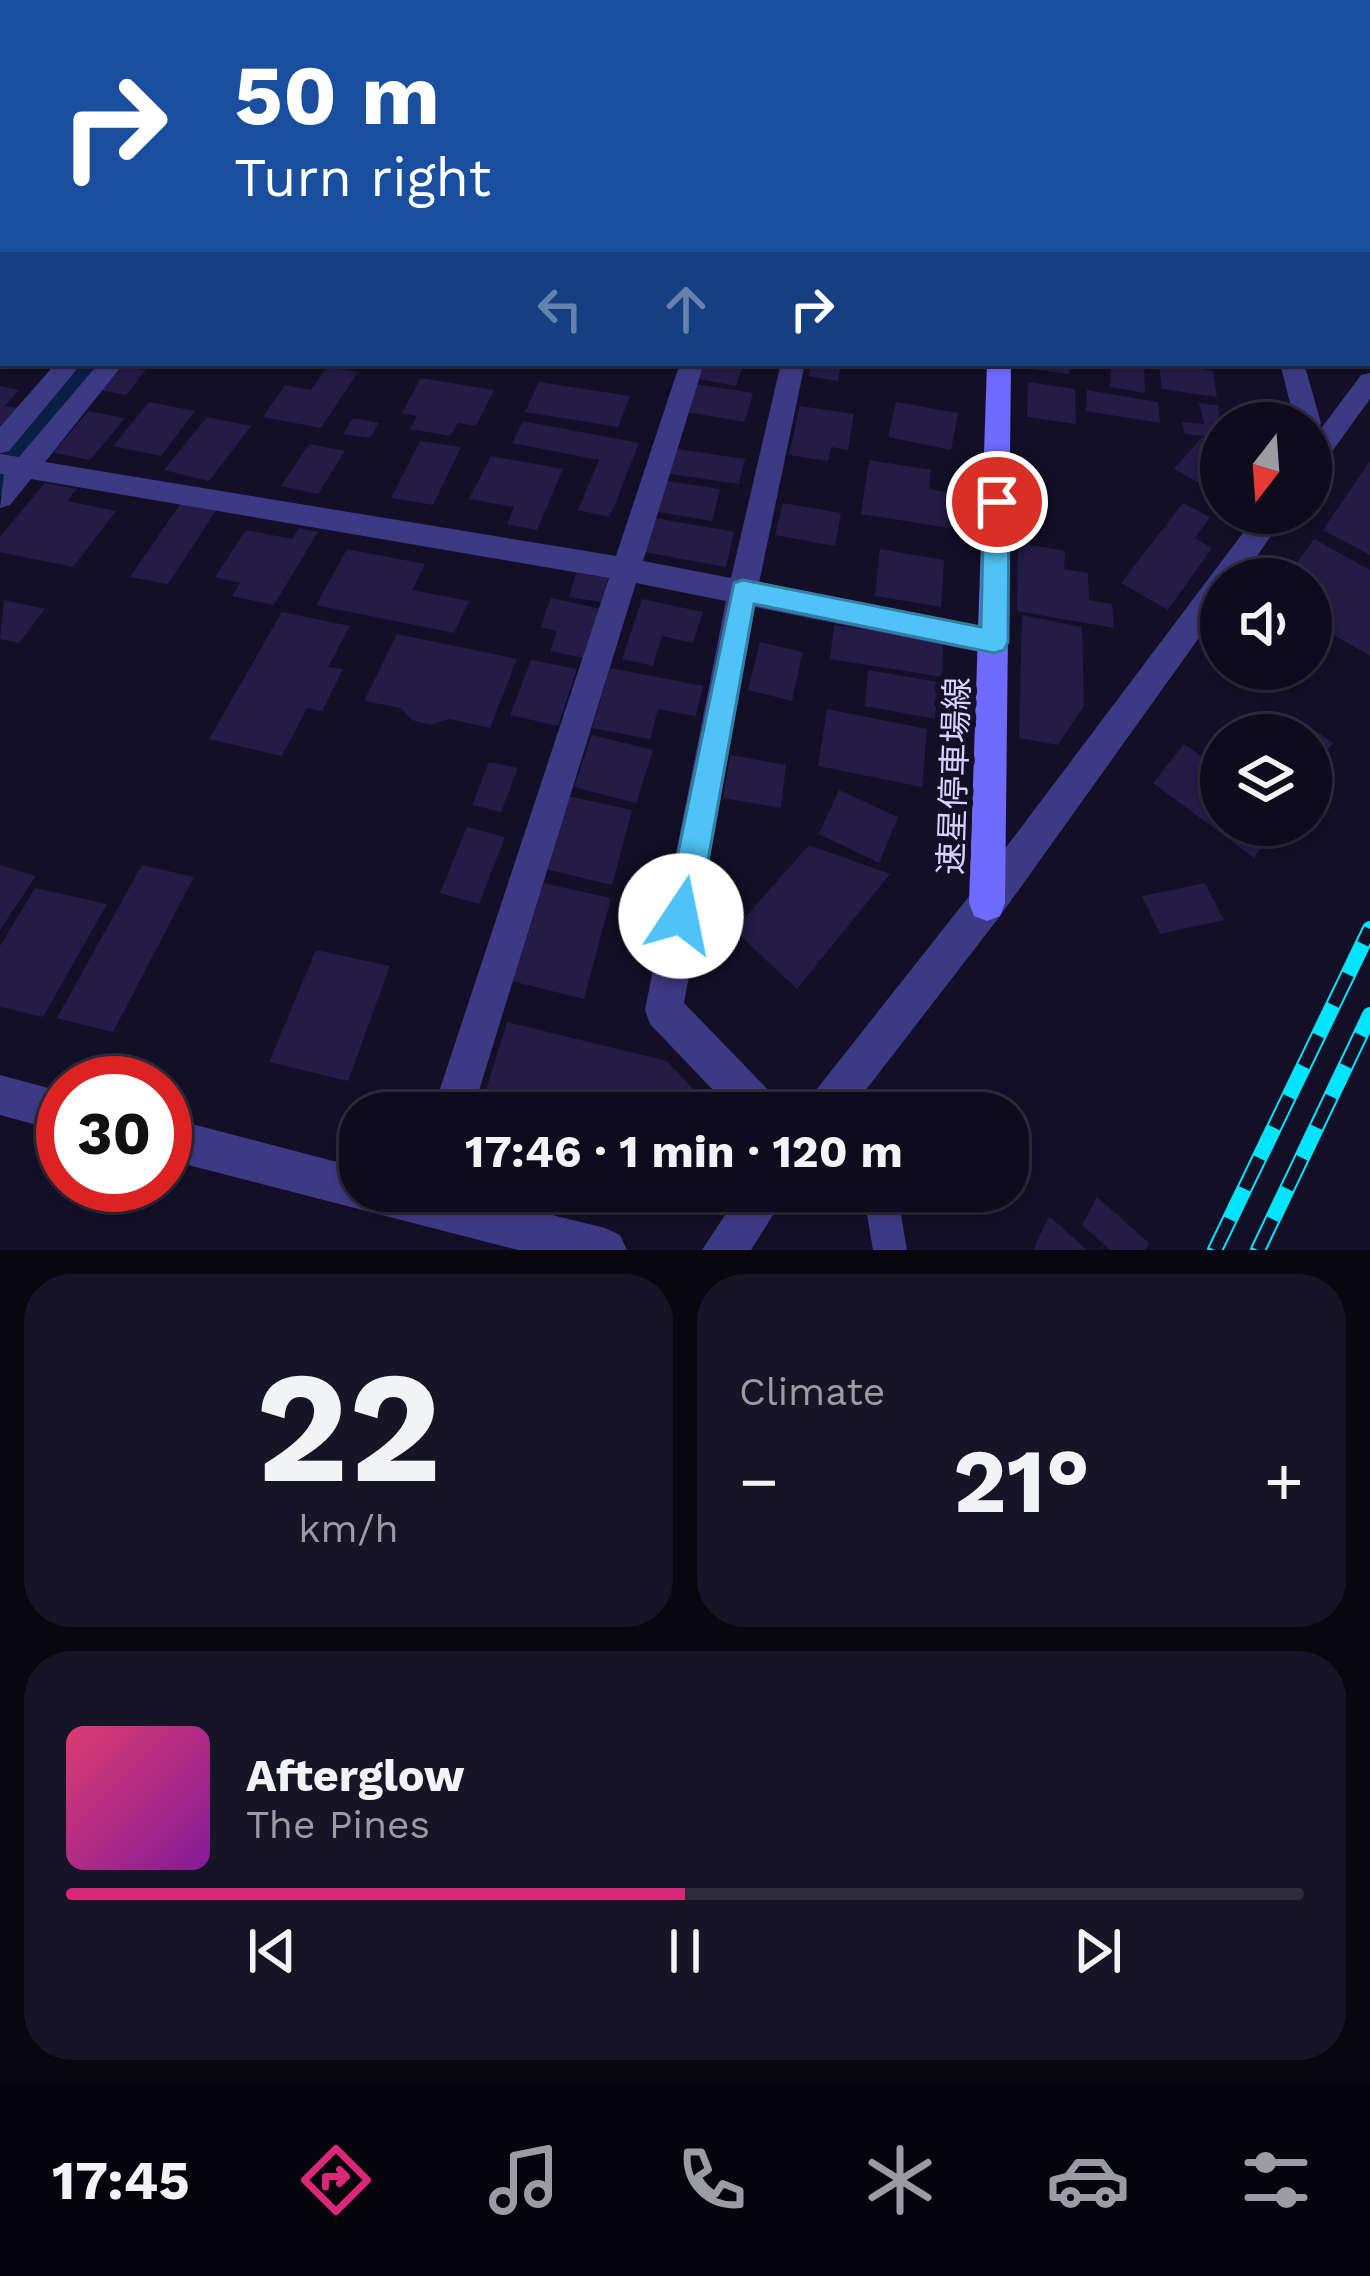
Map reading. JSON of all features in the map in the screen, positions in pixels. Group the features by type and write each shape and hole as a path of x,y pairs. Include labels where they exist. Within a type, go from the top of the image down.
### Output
{"main road":[{"name":"速星停車場線","path":"987,903 999,366"}],"street":[{"path":"0,444 67,366"},
{"path":"0,499 13,466 109,366"},
{"path":"459,1092 691,366"},
{"path":"743,1092 664,1010 743,591 792,366"},
{"path":"1293,366 1302,402"},
{"path":"1332,427 1370,381"},
{"path":"13,466 626,569 994,642"},
{"path":"848,1092 1200,613"},
{"path":"0,1095 36,1105"},
{"path":"192,1145 339,1183"},
{"path":"473,1212 605,1250"},
{"path":"724,1250 752,1212"}],"lane":[{"path":"884,1212 890,1250"}],"building":[{"path":"121,366 146,370 126,395 100,390"},
{"path":"699,366 743,366 736,386 694,378"},
{"path":"810,366 840,366 838,381 808,376"},
{"path":"1069,366 1069,374 1024,368"},
{"path":"1111,366 1144,366 1145,393 1110,387"},
{"path":"1159,366 1179,366 1213,371 1217,397 1162,389"},
{"path":"327,367 358,372 321,428 263,417 285,385 311,390"},
{"path":"421,378 494,390 476,426 458,423 450,436 410,429 417,416 402,413"},
{"path":"539,382 630,396 618,427 525,412"},
{"path":"1028,382 1075,389 1076,424 1027,417"},
{"path":"696,384 753,393 745,422 686,412"},
{"path":"0,386 19,390 5,406 20,408 0,430"},
{"path":"1087,390 1158,402 1160,423 1086,411"},
{"path":"149,402 195,411 161,456 113,446"},
{"path":"896,402 958,413 951,450 888,437"},
{"path":"800,406 854,414 848,450 831,447 828,461 789,455"},
{"path":"88,411 125,418 90,460 53,453"},
{"path":"207,417 251,426 209,481 164,470"},
{"path":"353,418 379,423 370,438 343,434"},
{"path":"523,421 639,443 610,517 578,510 599,460 512,443"},
{"path":"1182,422 1200,424 1200,436 1185,434"},
{"path":"1200,439 1200,483 1174,469"},
{"path":"420,441 461,447 433,505 391,498"},
{"path":"309,444 345,451 318,494 281,486"},
{"path":"671,448 745,459 739,484 664,473"},
{"path":"491,456 563,469 537,530 507,524 514,507 469,499"},
{"path":"869,460 931,470 929,489 951,493 949,528 861,514"},
{"path":"1370,461 1370,555 1331,534 1332,517"},
{"path":"667,481 720,489 712,521 658,512"},
{"path":"45,483 77,489 67,501 116,511 73,567 0,552 0,537"},
{"path":"181,503 217,509 168,584 130,577"},
{"path":"783,503 841,513 835,546 775,535"},
{"path":"1183,503 1200,512 1195,538 1212,548 1200,558 1200,565 1168,610 1121,583"},
{"path":"650,517 734,532 726,567 639,551"},
{"path":"299,528 318,532 274,605 232,596 240,583 215,577 246,530 292,539"},
{"path":"1314,539 1370,570 1370,656 1332,634 1332,558 1300,558"},
{"path":"1018,543 1065,551 1064,569 1088,573 1089,600 1112,604 1114,628 1017,611"},
{"path":"347,549 425,564 412,590 469,601 454,633 316,605"},
{"path":"880,549 944,560 941,607 875,596"},
{"path":"576,573 608,578 601,602 569,597"},
{"path":"551,598 602,609 584,658 550,651 557,631 540,627"},
{"path":"642,599 703,612 693,643 662,636 653,666 622,659"},
{"path":"4,600 45,609 19,643 0,639"},
{"path":"282,612 350,626 328,667 343,669 322,711 307,708 282,756 209,739"},
{"path":"1022,615 1082,627 1084,706 1058,745 1019,738"},
{"path":"834,625 943,642 942,677 830,659"},
{"path":"397,634 517,659 490,728 449,719 430,725 412,720 401,708 364,701"},
{"path":"760,642 803,652 792,701 748,690"},
{"path":"531,660 577,669 558,726 510,715"},
{"path":"610,668 703,686 696,716 658,709 650,739 592,728"},
{"path":"868,670 937,682 936,719 865,706"},
{"path":"827,709 927,729 922,787 818,766"},
{"path":"592,735 653,750 636,803 574,787"},
{"path":"1184,744 1200,755 1200,818 1153,783"},
{"path":"730,755 786,765 781,808 723,798"},
{"path":"489,762 518,768 501,812 472,805"},
{"path":"839,790 898,817 879,863 819,834"},
{"path":"568,796 632,810 612,885 545,869"},
{"path":"467,827 505,837 479,904 440,893"},
{"path":"809,845 890,874 797,989 734,930"},
{"path":"1238,846 1262,846 1254,858"},
{"path":"0,865 36,876 0,930"},
{"path":"142,865 194,877 113,1032 57,1018"},
{"path":"538,882 611,898 584,999 507,980"},
{"path":"1205,883 1224,920 1160,934 1142,896"},
{"path":"35,888 107,904 43,1017 0,1007 0,946"},
{"path":"316,950 390,966 348,1081 269,1062"},
{"path":"507,1022 667,1061 696,1092 485,1092"},
{"path":"1097,1197 1149,1243 1145,1250 1110,1250 1082,1225"},
{"path":"1049,1216 1087,1250 1033,1250"}],"waterway":[{"path":"0,472 89,366"}],"railway":[{"path":"1215,1250 1370,929"},
{"path":"1258,1250 1370,1015"}],"route":[{"path":"681,916 743,591 994,642 997,502"}]}
